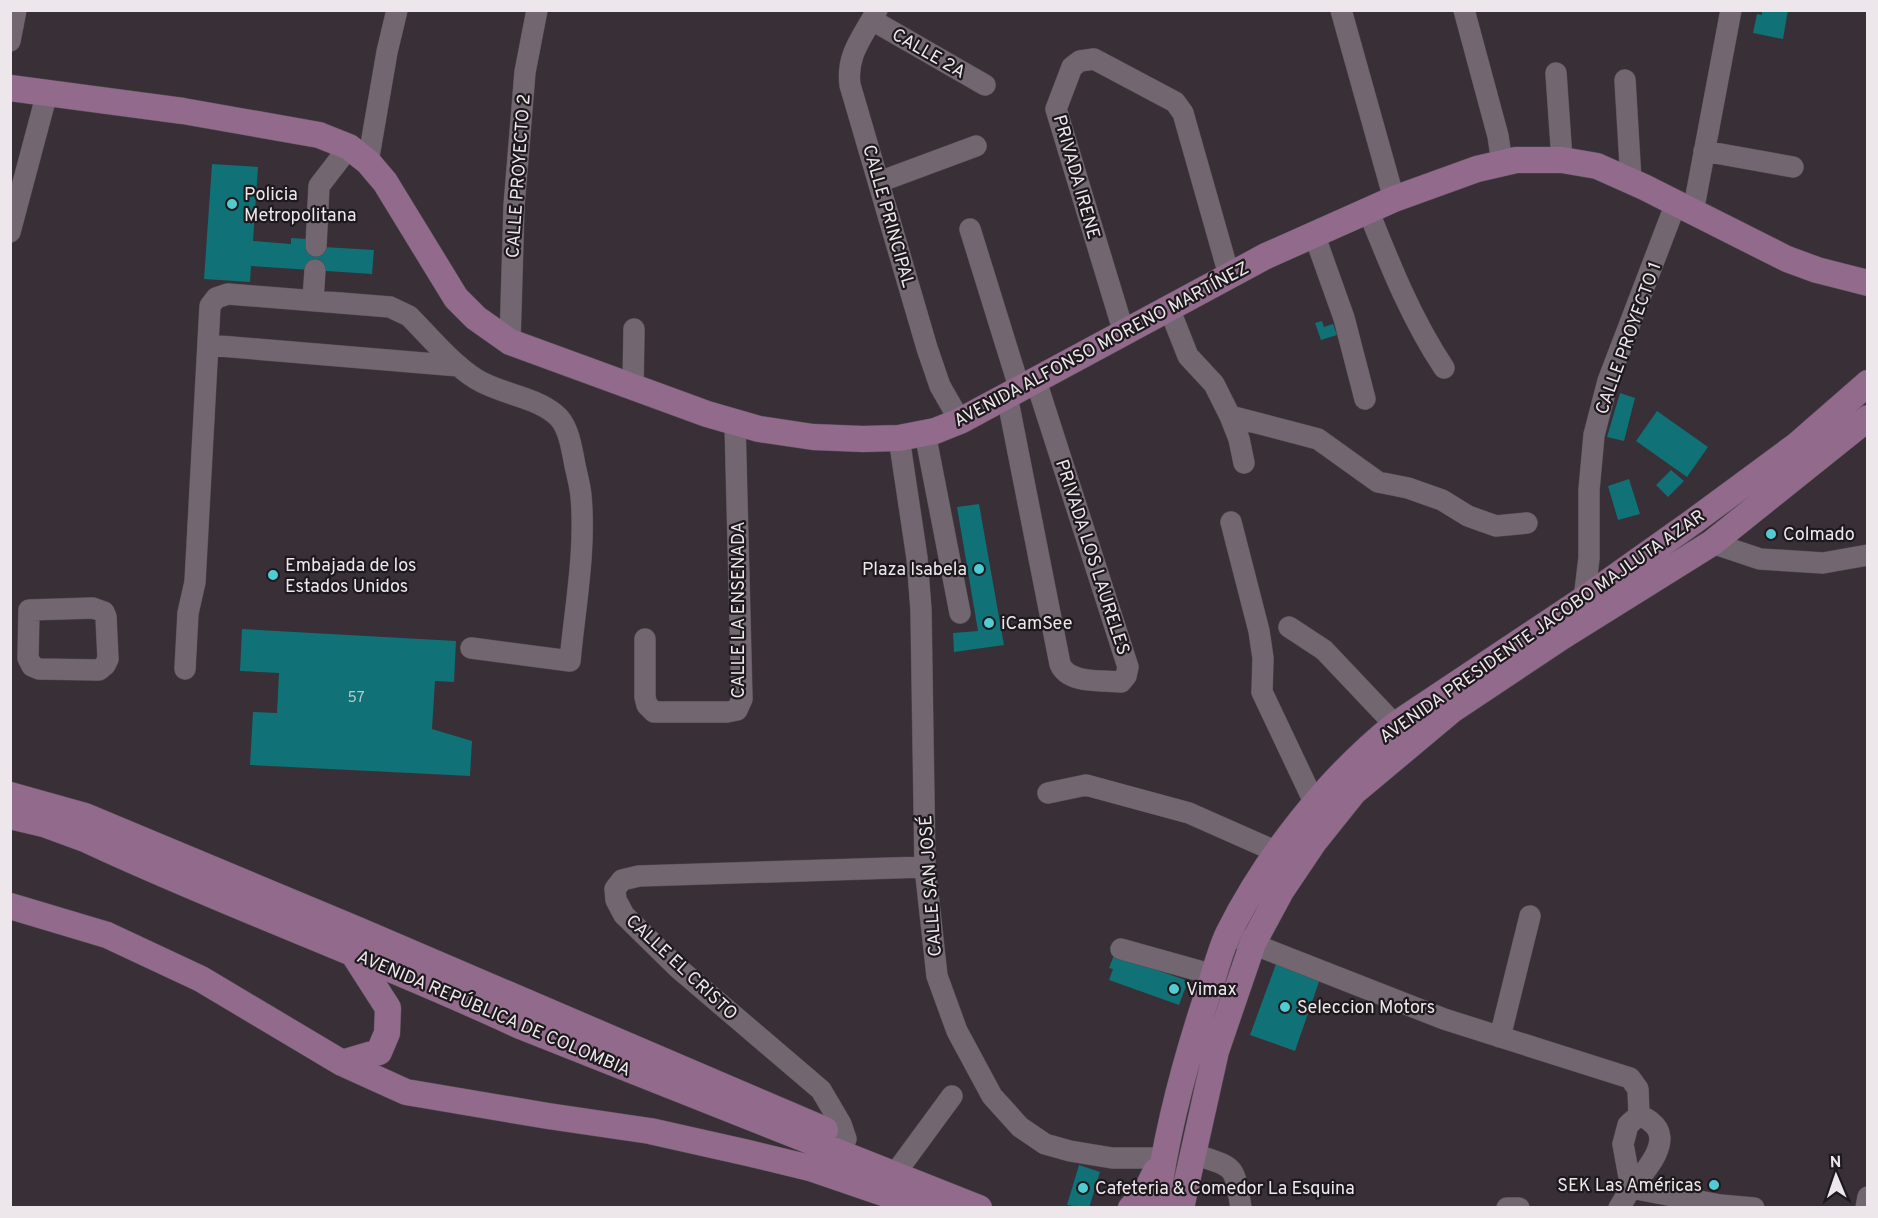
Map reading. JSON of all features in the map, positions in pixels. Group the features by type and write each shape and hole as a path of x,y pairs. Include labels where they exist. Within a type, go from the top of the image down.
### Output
{"main road":[{"name":"AVENIDA ALFONSO MORENO MARTÍNEZ","path":"10,88 183,111 319,135 358,154 385,182 456,298 476,318 510,342 735,422 759,429 813,437 899,438 925,433 960,421 1266,256 1394,199 1477,170 1516,160 1562,160 1597,166 1787,259 1817,270 1868,283"},
{"name":"AVENIDA PRESIDENTE JACOBO MAJLUTA AZAR","path":"1182,1206 1216,1051 1253,943 1281,891 1314,842 1354,792 1452,710 1590,608 1797,445 1868,383"},
{"name":"AVENIDA PRESIDENTE JACOBO MAJLUTA AZAR","path":"1156,1208 1162,1158 1199,1019 1227,935 1277,852 1315,804 1374,742 1395,725 1590,608 1712,543 1868,418"},
{"path":"10,795 85,816 358,930 852,1150"},
{"name":"AVENIDA REPÚBLICA DE COLOMBIA","path":"10,816 85,839 354,955 449,993 520,1026 852,1150 894,1175 979,1208"},
{"path":"10,831 48,842 66,844 85,839"},
{"path":"11,906 107,935 201,979 342,1063 406,1092 650,1131 810,1168 927,1208"},
{"path":"342,1063 379,1052 387,1033 388,1008 354,955"},
{"path":"1131,1208 1145,1193 1162,1158"}],"street":[{"path":"10,41 16,10"},
{"path":"316,246 319,186 358,154 397,10"},
{"name":"CALLE PROYECTO 2","path":"510,342 516,184 525,72 537,10"},
{"path":"1341,10 1394,199"},
{"path":"1464,10 1498,136 1502,163"},
{"name":"CALLE PROYECTO 1","path":"1590,608 1589,490 1594,435 1608,381 1684,207 1704,151 1731,10"},
{"name":"CALLE 2A","path":"875,15 985,85"},
{"name":"CALLE PRINCIPAL","path":"875,15 850,59 848,70 850,85 927,348 940,386 960,421"},
{"name":"PRIVADA IRENE","path":"1124,333 1056,109 1072,67 1080,61 1095,59 1175,102 1183,113 1229,275"},
{"path":"1556,73 1562,160"},
{"path":"1625,80 1631,181"},
{"path":"10,232 47,93"},
{"path":"879,182 976,146"},
{"path":"1704,151 1793,167"},
{"path":"1368,210 1402,294 1423,337 1444,368"},
{"path":"970,229 1021,389"},
{"path":"1314,234 1344,318 1365,399"},
{"path":"313,300 315,270"},
{"path":"185,669 188,613 195,582 210,306 216,298 228,294 390,307 409,316 459,366 477,380 542,406 556,414 567,431 581,495 582,544 570,661 471,648"},
{"path":"1169,308 1188,356 1214,384 1230,416 1239,439 1244,463"},
{"path":"633,387 634,328"},
{"path":"208,345 459,366"},
{"name":"PRIVADA LOS LAURELES","path":"1021,389 1128,667 1126,676 1121,682 1071,676 1063,672 1060,664 1021,389"},
{"path":"1230,416 1318,439 1378,482 1408,488 1442,500 1468,516 1496,526 1527,523"},
{"name":"CALLE LA ENSENADA","path":"645,639 645,697 646,705 654,712 737,710 742,699 735,422"},
{"path":"925,433 960,613"},
{"name":"CALLE SAN JOSÉ","path":"899,438 918,558 921,610 925,867 937,976 957,1031 992,1096 1020,1127 1045,1144 1112,1158 1162,1158"},
{"path":"1231,522 1259,631 1263,658 1262,692 1315,804"},
{"path":"1712,543 1760,559 1823,563 1868,555"},
{"path":"1288,627 1324,650 1395,725"},
{"path":"1048,793 1086,785 1189,813 1277,852"},
{"name":"CALLE EL CRISTO","path":"852,1150 842,1124 821,1090 678,969 624,915 616,900 615,889 622,880 639,876 925,867"},
{"path":"1500,1037 1530,916"},
{"path":"1227,935 1253,943 1444,1019 1630,1078 1638,1089 1639,1115 1628,1125 1623,1144 1631,1188"},
{"path":"1121,949 1214,975"},
{"path":"894,1175 952,1096"},
{"path":"1619,1208 1631,1188 1652,1164 1659,1147 1659,1132 1653,1123 1639,1115"},
{"path":"1194,1154 1226,1164 1235,1174 1241,1208"},
{"path":"1631,1188 1754,1208"},
{"path":"1866,1208 1868,1197"},
{"path":"1507,1208 1519,1208"}],"building":[{"path":"1762,10 1788,10 1783,39 1753,33 1757,14 1762,15"},
{"name":"Policia Metropolitana","path":"212,164 258,167 253,241 291,244 291,238 307,239 307,246 374,250 372,274 251,266 250,282 204,279"},
{"path":"1322,321 1324,327 1333,324 1337,335 1321,340 1315,323"},
{"path":"1620,393 1635,398 1624,441 1607,437"},
{"path":"1657,411 1708,447 1687,477 1636,441"},
{"path":"1671,470 1684,481 1668,497 1656,485"},
{"path":"1629,479 1640,514 1618,520 1608,486"},
{"name":"Plaza Isabela","path":"979,504 1004,645 954,652 953,633 978,631 957,507"},
{"path":"242,629 456,641 454,682 435,681 432,729 472,741 470,776 250,765 253,712 277,713 279,673 240,671"},
{"path":"1114,955 1188,981 1179,1005 1109,980 1113,969 1109,968"},
{"name":"Seleccion Motors","path":"1276,964 1320,979 1295,1051 1250,1035"},
{"name":"Cafeteria & Comedor La Esquina","path":"1079,1165 1100,1172 1089,1208 1067,1205"}],"place":[{"name":"Policia Metropolitana","path":"232,204"},
{"name":"Colmado","path":"1771,534"},
{"name":"Plaza Isabela","path":"979,569"},
{"name":"Embajada de los Estados Unidos","path":"273,575"},
{"name":"iCamSee","path":"989,623"},
{"name":"Vimax","path":"1174,989"},
{"name":"Seleccion Motors","path":"1285,1007"},
{"name":"SEK Las Américas","path":"1714,1185"},
{"name":"Cafeteria & Comedor La Esquina","path":"1083,1188"}]}
